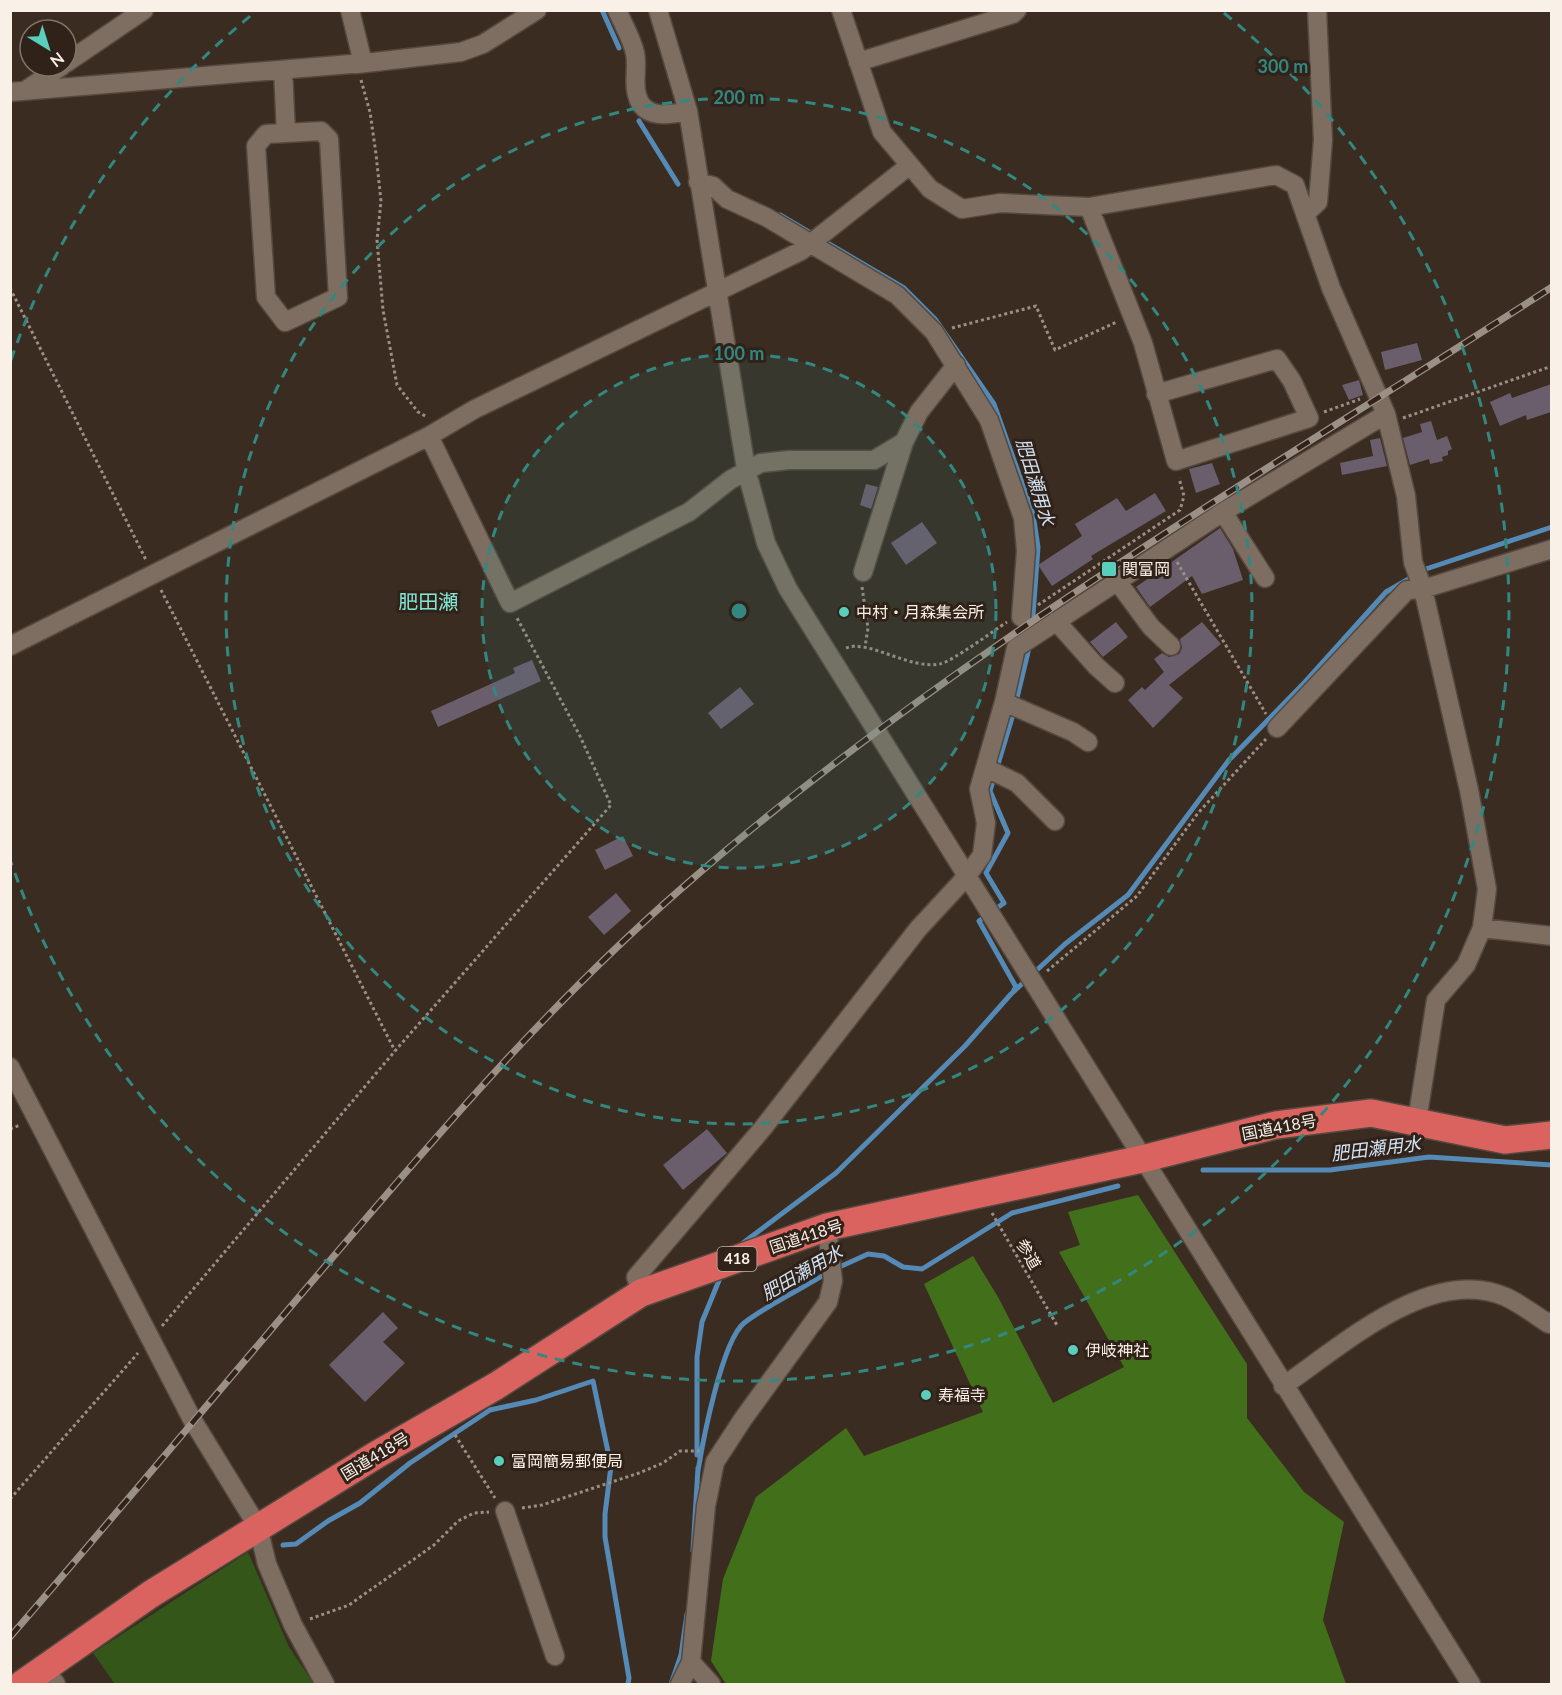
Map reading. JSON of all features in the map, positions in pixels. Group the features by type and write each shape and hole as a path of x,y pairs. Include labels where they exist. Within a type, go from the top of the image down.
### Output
{"highway":[{"name":"国道418号","path":"22,1684 50,1676 152,1594 641,1293 827,1227 1142,1159 1276,1125 1371,1113 1417,1120 1504,1140 1551,1135"}],"street":[{"path":"78,55 144,10"},
{"path":"350,10 360,64"},
{"path":"15,95 283,69 360,64 461,52 483,44 537,10"},
{"path":"616,10 634,50 638,71 637,95 644,108 655,114 669,115 688,111"},
{"path":"658,10 688,111 746,469 766,543 788,590 1471,1684"},
{"path":"841,10 882,132 930,189 962,209 999,203 1089,207 1276,175 1295,185 1331,288 1388,419 1406,496 1413,562 1423,590 1469,790 1487,889 1482,928 1466,965 1436,1000 1417,1120"},
{"path":"858,62 1014,14 1017,10"},
{"path":"1306,213 1318,202 1323,140 1317,10"},
{"path":"283,69 286,133"},
{"path":"15,95 43,78"},
{"path":"321,131 329,139 338,297 285,322 266,297 256,146 266,134 286,133 321,131"},
{"path":"10,646 429,436 475,409 811,244 910,165"},
{"path":"698,182 713,186 727,199 766,217 897,295 934,332 989,420 1023,518 1026,551 1021,616"},
{"path":"1089,207 1143,344 1156,394 1176,461 1309,418 1292,381 1276,358 1156,394"},
{"path":"863,572 904,442 919,412 956,365"},
{"path":"641,1293 636,1277 763,1128 918,929 967,876 982,855 986,823 979,789 1004,702 1016,648 1223,512 1388,419"},
{"path":"429,436 510,603 689,512 746,469 761,463 789,460 874,460 904,442"},
{"path":"1223,512 1265,578"},
{"path":"1277,728 1407,590 1423,590 1551,549"},
{"path":"1116,581 1151,627 1171,646"},
{"path":"1056,621 1115,683"},
{"path":"1004,702 1073,732 1088,742"},
{"path":"986,768 1017,783 1055,821"},
{"path":"1482,928 1551,936"},
{"path":"10,1067 193,1421 258,1527 271,1575 293,1625 325,1684"},
{"path":"680,1684 692,1662 706,1506 715,1462 828,1302 833,1281 827,1227"},
{"path":"1283,1386 1394,1311 1433,1293 1469,1288 1506,1297 1551,1324"},
{"path":"505,1511 555,1656"},
{"path":"692,1662 711,1684"}],"path":[{"path":"360,64 370,112 381,201 377,240 383,310 397,385 418,412"},
{"path":"10,288 395,1051"},
{"path":"934,332 1036,306 1055,350 1132,315"},
{"path":"1388,419 1551,366"},
{"path":"1309,418 1376,394"},
{"path":"829,658 847,647 856,645 893,658 940,664 1021,616 1180,510 1184,496 1176,461"},
{"path":"1034,984 1055,963 1137,896 1198,813 1277,728 1258,704 1199,596 1168,548"},
{"path":"863,572 862,591 868,628 865,647"},
{"path":"10,1499 150,1340 395,1051 611,805 580,736 510,603"},
{"name":"参道","path":"980,1194 1058,1327"},
{"path":"442,1417 505,1511"}],"green space":[{"path":"1138,1195 1247,1364 1247,1418 1304,1492 1344,1522 1323,1620 1346,1684 726,1684 711,1661 723,1579 756,1497 846,1428 864,1456 983,1412 924,1284 973,1256 998,1297 1053,1403 1124,1367 1059,1252 1080,1245 1068,1212"},
{"path":"248,1552 289,1647 314,1684 115,1684 93,1653"}],"building":[{"path":"1417,343 1422,360 1385,370 1381,352"},
{"path":"1359,380 1363,395 1349,400 1342,385"},
{"path":"1551,384 1551,412 1527,420 1526,415 1500,426 1490,402 1510,393 1512,398"},
{"path":"1431,421 1437,440 1447,436 1452,449 1448,451 1448,455 1442,457 1443,461 1430,464 1429,459 1410,465 1403,438 1422,432 1420,424"},
{"path":"1380,438 1387,466 1342,475 1340,463 1373,456 1370,440"},
{"path":"1212,463 1220,484 1196,493 1189,469"},
{"path":"866,484 878,487 871,509 860,505"},
{"path":"1155,493 1166,511 1091,556 1093,559 1052,586 1038,565 1082,536 1075,524 1117,498 1126,511"},
{"path":"922,522 937,543 906,565 891,543"},
{"path":"1220,528 1233,549 1243,580 1202,594 1192,576 1150,607 1136,587"},
{"path":"1116,622 1128,637 1103,657 1090,642"},
{"path":"1202,622 1221,644 1169,685 1183,698 1153,728 1128,700 1142,687 1145,690 1164,672 1154,659 1162,653 1169,657 1179,654 1182,648 1180,639"},
{"path":"532,660 541,681 438,727 431,711 515,673 513,668"},
{"path":"740,687 754,704 721,729 708,713"},
{"path":"623,836 633,856 605,870 595,850"},
{"path":"616,893 631,911 604,935 588,917"},
{"path":"707,1129 727,1153 683,1190 663,1165"},
{"path":"383,1312 398,1328 383,1342 405,1363 365,1402 329,1365"}],"waterway":[{"name":"肥田瀬用水","path":"602,10 619,48"},
{"name":"肥田瀬用水","path":"639,121 678,184"},
{"name":"肥田瀬用水","path":"780,215 904,288 935,319 994,404 1033,514 1038,547 1033,615 1037,621 1034,630"},
{"name":"肥田瀬用水","path":"743,1243 836,1173 965,1046 1011,994 1065,944 1128,895 1229,760 1305,682 1386,592 1426,569 1552,527"},
{"name":"肥田瀬用水","path":"1016,702 1030,644"},
{"name":"肥田瀬用水","path":"1014,711 990,791 1008,833 986,873 1004,903 979,921 1016,987 1014,990"},
{"name":"肥田瀬用水","path":"1203,1170 1330,1170 1429,1157 1552,1165"},
{"name":"肥田瀬用水","path":"835,1269 868,1254 884,1256 903,1267 922,1269 1012,1213 1118,1186"},
{"name":"肥田瀬用水","path":"698,1471 721,1370 736,1333 754,1316 827,1273"},
{"name":"肥田瀬用水","path":"697,1455 697,1357 702,1322 720,1278"},
{"path":"283,1545 296,1544 328,1521 360,1503 410,1463 490,1410 536,1400 593,1381 611,1466 605,1514 605,1537 629,1678 628,1684"},
{"name":"肥田瀬用水","path":"693,1551 698,1468"},
{"name":"肥田瀬用水","path":"671,1684 681,1655 687,1614"}],"railway":[{"path":"10,1637 333,1257 500,1066 589,975 682,888 784,803 889,723 996,646 1217,500 1552,287"}],"place":[{"name":"関富岡","path":"1109,569"},
{"name":"中村・月森集会所","path":"844,612"},
{"name":"伊岐神社","path":"1073,1350"},
{"name":"寿福寺","path":"926,1395"},
{"name":"富岡簡易郵便局","path":"499,1461"}],"district":[{"name":"肥田瀬","path":"428,602"}]}
